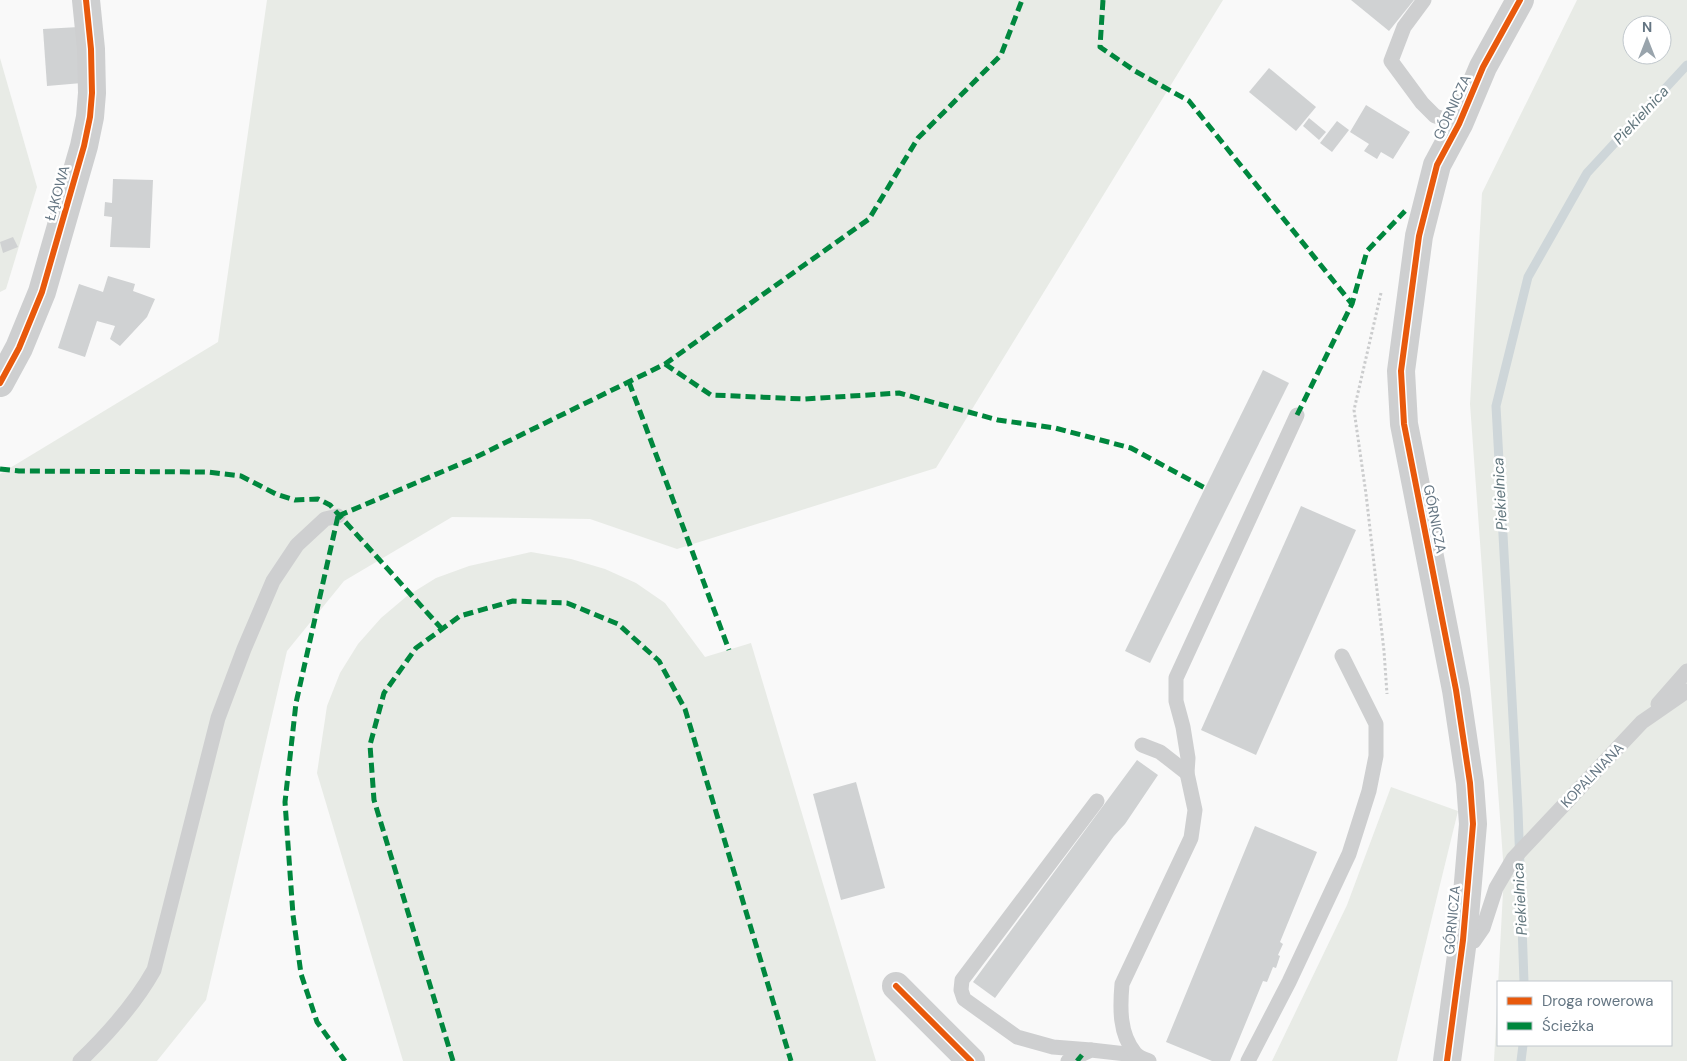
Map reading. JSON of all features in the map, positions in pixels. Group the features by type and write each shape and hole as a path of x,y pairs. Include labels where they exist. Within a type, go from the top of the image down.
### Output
{"street":[{"name":"ŁĄKOWA","path":"0,383 19,348 42,292 84,146 90,117 92,93 91,48 86,0"},
{"name":"GÓRNICZA","path":"1447,1061 1463,940 1472,824 1470,783 1456,690 1404,424 1401,371 1419,236 1437,165 1460,124 1484,67 1520,0"},
{"path":"896,986 971,1061"}],"lane":[{"path":"1424,0 1404,27 1391,62 1422,103 1436,116 1460,124"},
{"path":"1142,1058 1124,1034 1120,1008 1122,984 1191,838 1195,810 1187,773 1188,758 1176,701 1176,678 1297,415"},
{"path":"80,1061 97,1045 143,990 154,970 218,718 244,649 273,581 297,545 325,519 338,516"},
{"path":"1248,1061 1289,982 1350,854 1369,792 1376,756 1376,724 1342,656"},
{"name":"KOPALNIANA","path":"1463,940 1474,941 1484,928 1496,888 1513,859 1642,722 1687,671"},
{"name":"KOPALNIANA","path":"1642,722 1687,691"},
{"path":"1142,745 1160,752 1187,773"},
{"path":"1097,801 962,980 961,990 964,999 1017,1037 1053,1047 1091,1050 1142,1058"},
{"path":"1068,1061 1091,1050"}],"path":[{"path":"1382,286 1354,410 1384,651 1387,698"}],"shaded area":[{"path":"267,0 1223,0 936,468 677,549 590,519 452,517 344,581 287,651 206,1000 157,1061 0,1061 0,474 218,342"},
{"path":"1577,0 1687,0 1687,1061 1494,1061 1497,1005 1497,1046 1672,1046 1672,981 1498,981 1504,873 1470,404 1482,193"},
{"path":"0,58 37,187 6,289 0,292"},
{"path":"531,552 571,559 605,569 636,583 665,603 705,657 751,643 876,1061 403,1061 317,773 327,706 340,673 358,644 381,618 407,596 436,578 469,566"},
{"path":"1391,787 1458,811 1397,1061 1272,1061 1347,905"}],"building":[{"path":"1351,0 1414,0 1389,31"},
{"path":"79,27 82,83 47,86 43,29"},
{"path":"1269,68 1316,107 1296,131 1249,92"},
{"path":"1366,105 1410,132 1393,159 1381,152 1377,159 1364,151 1369,144 1350,132"},
{"path":"1309,118 1326,132 1319,140 1303,126"},
{"path":"1337,121 1349,130 1332,152 1320,143"},
{"path":"113,179 153,180 150,248 110,247 112,217 104,216 105,202 112,203"},
{"path":"13,237 18,247 3,253 0,242"},
{"path":"108,276 135,284 133,291 155,299 147,317 120,346 110,339 115,326 97,321 85,357 58,348 79,284 103,292"},
{"path":"1263,370 1289,383 1150,663 1125,651"},
{"path":"1301,506 1356,530 1256,755 1201,730"},
{"path":"1137,760 1158,775 1125,824 1114,836 995,998 973,982"},
{"path":"856,782 885,888 841,900 813,794"},
{"path":"1255,826 1317,852 1280,942 1283,944 1278,955 1280,956 1276,968 1273,967 1267,982 1263,981 1230,1061 1212,1061 1166,1042"}],"waterway":[{"name":"Piekielnica","path":"1524,981 1518,810 1496,406 1528,277 1587,173 1687,65"},
{"name":"Piekielnica","path":"1521,1061 1523,1046"}],"marked path":[{"path":"338,516 472,459 665,364 869,219 918,138 1001,55 1022,0"},
{"path":"1103,0 1100,47 1135,71 1189,101 1352,304"},
{"path":"1297,415 1352,304 1367,251 1405,211"},
{"path":"665,364 711,395 805,399 899,393 998,420 1055,428 1131,448 1205,488"},
{"path":"629,382 729,650"},
{"path":"0,469 19,471 208,472 241,476 276,494 295,500 318,499 330,505 442,629"},
{"path":"338,516 296,703 285,802 293,915 301,974 317,1022 345,1061"},
{"path":"453,1061 374,800 370,745 384,693 416,648 460,616 513,601 567,603 618,624 659,661 685,709 791,1061"},
{"path":"1077,1061 1082,1055"}],"cycle path":[{"path":"0,383 19,348 42,292 84,146 90,117 92,93 91,49 86,0"},
{"path":"1447,1061 1463,940 1473,824 1470,783 1456,690 1404,424 1401,371 1419,236 1437,165 1459,124 1483,67 1520,0"},
{"path":"896,986 971,1061"}]}
